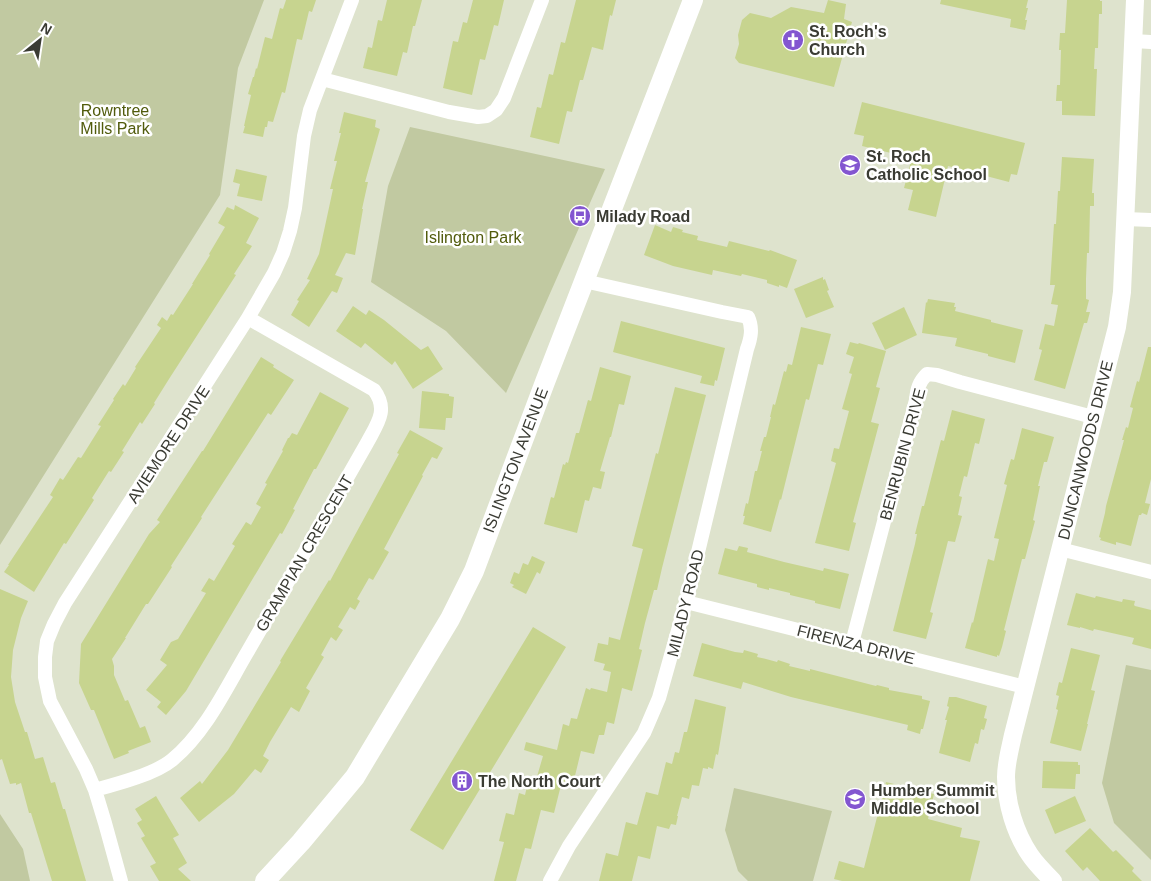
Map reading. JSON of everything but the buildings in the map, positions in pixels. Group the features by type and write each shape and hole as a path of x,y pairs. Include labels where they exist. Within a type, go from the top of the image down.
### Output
{"main road":[{"name":"ISLINGTON AVENUE","path":"265,881 301,842 355,777 450,619 474,571 693,0"}],"street":[{"name":"AVIEMORE DRIVE","path":"121,881 95,790 86,768 50,701 45,678 45,657 48,640 54,624 66,603 248,318 274,273 290,231 298,188 304,136 310,110 352,0"},
{"path":"322,79 449,112 478,118 487,116 496,110 504,98 542,0"},
{"name":"DUNCANWOODS DRIVE","path":"1053,881 1034,860 1018,833 1007,789 1006,777 1013,735 1120,310 1135,0"},
{"path":"1133,41 1151,42"},
{"path":"1125,219 1151,220"},
{"name":"MILADY ROAD","path":"550,881 569,846 644,733 660,698 686,602 746,349 751,338 751,323 748,317 584,281"},
{"name":"GRAMPIAN CRESCENT","path":"95,790 155,770 183,750 196,735 262,626 367,443 381,414 382,405 380,398 374,390 248,318"},
{"name":"BENRUBIN DRIVE","path":"852,644 916,400 917,389 927,374 937,375 1093,418"},
{"path":"1060,549 1151,572"},
{"name":"FIRENZA DRIVE","path":"686,602 1025,687"}],"green space":[{"name":"Rowntree Mills Park","path":"0,0 264,0 238,68 220,195 0,545"},
{"name":"Islington Park","path":"410,127 605,169 506,393 446,331 371,282 388,186"},
{"path":"1126,665 1151,670 1151,860 1114,823 1102,783"},
{"path":"734,788 832,811 813,881 748,881 738,871 725,830"},
{"path":"0,814 23,849 30,881 0,881"}],"place":[{"name":"St. Roch's Church","path":"793,40"},
{"name":"St. Roch Catholic School","path":"850,165"},
{"name":"Milady Road","path":"580,216"},
{"name":"The North Court","path":"462,781"},
{"name":"Humber Summit Middle School","path":"855,799"}]}
